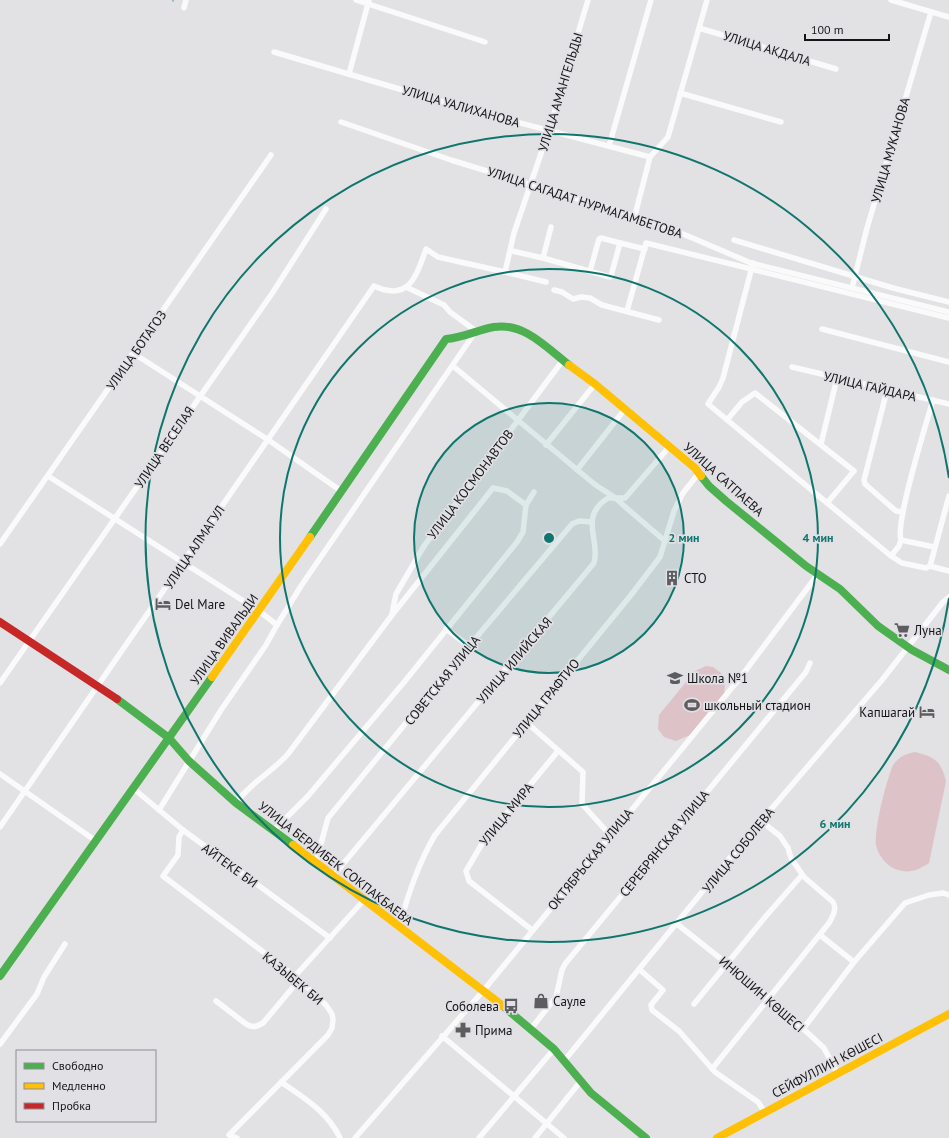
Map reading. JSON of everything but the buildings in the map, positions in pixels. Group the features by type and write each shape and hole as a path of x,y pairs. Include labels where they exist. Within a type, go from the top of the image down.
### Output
{"street":[{"path":"184,8 186,0"},
{"path":"356,0 369,2 486,42"},
{"name":"УЛИЦА АМАНГЕЛЬДЫ","path":"505,272 512,251 514,233 532,184 588,0"},
{"path":"609,146 651,0"},
{"path":"634,216 650,157 668,137 707,0"},
{"path":"891,0 949,17"},
{"path":"349,74 369,2"},
{"name":"УЛИЦА МУКАНОВА","path":"852,288 878,187 931,12"},
{"name":"УЛИЦА АКДАЛА","path":"699,28 836,69"},
{"name":"УЛИЦА УАЛИХАНОВА","path":"274,52 467,109 650,157"},
{"path":"680,93 781,122"},
{"name":"УЛИЦА САГАДАТ НУРМАГАМБЕТОВА","path":"340,122 451,160 634,216 680,232 753,263 949,312"},
{"name":"УЛИЦА БОТАГОЗ","path":"0,544 271,155"},
{"name":"УЛИЦА ВЕСЕЛАЯ","path":"0,683 273,292 326,210"},
{"path":"543,258 551,228"},
{"path":"590,271 599,239 601,238 645,249"},
{"path":"734,240 855,277 949,302"},
{"path":"512,251 611,276 620,243"},
{"path":"628,312 646,243 949,318"},
{"path":"159,810 221,710 266,645 276,625 476,331 450,312 444,305 406,287 419,268 426,249 438,257 546,282"},
{"path":"753,263 723,378 708,404 891,556 902,563 926,568 930,566 949,571"},
{"name":"УЛИЦА АЛМАГУЛ","path":"0,827 184,563 267,439 374,286 386,291 396,292 406,287"},
{"path":"554,290 562,292 573,299 581,297 590,298 602,305 659,320"},
{"name":"УЛИЦА САТПАЕВА","path":"476,331 491,327 517,328 527,333 595,384 670,446 699,473 709,486 726,501 818,574 840,589 878,626 910,644 949,670"},
{"path":"822,329 949,362"},
{"name":"УЛИЦА ВИВАЛЬДИ","path":"0,976 259,611 446,339 459,339 476,331"},
{"path":"133,352 267,439 341,491"},
{"name":"УЛИЦА КОСМОНАВТОВ","path":"392,615 396,594 424,546 563,360"},
{"path":"453,366 577,470 607,493 618,498 623,505 665,541"},
{"name":"УЛИЦА ГАЙДАРА","path":"792,367 949,404"},
{"path":"821,444 837,378"},
{"path":"546,445 595,384"},
{"path":"889,390 885,398 871,448 864,480 865,484 896,511 903,512"},
{"path":"727,420 742,402 755,393 854,471 827,503"},
{"path":"891,556 899,546 901,540 900,532 903,512 933,400"},
{"path":"577,470 625,409"},
{"path":"592,522 597,509 604,500 608,498 625,498 670,446"},
{"name":"УЛИЦА ГРАФТИО","path":"399,927 408,895 425,852 435,835 631,595 660,557 674,511 683,493 699,473"},
{"path":"48,476 259,611 276,625"},
{"name":"УЛИЦА КОСМОНАВТОВ","path":"236,802 245,790 268,771 277,767 288,754 392,615 493,488 508,491 526,505"},
{"path":"274,830 308,796 405,681 446,628 517,542 523,532 526,505 534,492"},
{"path":"930,566 934,547 940,534 949,496"},
{"name":"СОВЕТСКАЯ УЛИЦА","path":"316,862 328,818 469,646 572,524 578,521 592,522"},
{"name":"УЛИЦА ИЛИЙСКАЯ","path":"333,876 594,563 596,555 592,535 592,522"},
{"path":"901,540 934,547"},
{"name":"ОКТЯБРЬСКАЯ УЛИЦА","path":"355,1138 442,1036 483,991 740,678 818,574"},
{"name":"УЛИЦА СОБОЛЕВА","path":"564,1061 761,821 802,775 947,600"},
{"name":"УЛИЦА БЕРДИБЕК СОКПАКБАЕВА","path":"0,622 98,685 169,738 189,761 236,802 507,1009 554,1049 580,1082 646,1138"},
{"path":"446,628 469,646"},
{"name":"СЕРЕБРЯНСКАЯ УЛИЦА","path":"530,1030 556,997 562,970 565,964 806,672 810,663"},
{"path":"526,722 583,772 582,804 610,835"},
{"name":"УЛИЦА МИРА","path":"532,930 469,881 466,871 483,842 558,751"},
{"path":"0,774 96,841"},
{"name":"АЙТЕКЕ БИ","path":"134,788 183,830 330,938"},
{"path":"712,1069 820,935 833,916 836,906 802,875 790,858 788,848 780,836 761,821"},
{"name":"КАЗЫБЕК БИ","path":"183,830 179,837 178,855 163,876 297,978 326,1005 332,1014 332,1028 328,1035 229,1136 237,1138"},
{"path":"694,1004 766,916 802,875"},
{"path":"803,1029 854,962 905,904 929,895 943,893 949,895"},
{"path":"216,1000 251,1027 257,1027 263,1023 297,978 364,900"},
{"name":"ИНЮШИН КӨШЕСІ","path":"677,924 769,997 824,1048 837,1073"},
{"path":"820,935 854,962"},
{"path":"0,1044 37,994 44,977 65,944"},
{"path":"640,970 664,990 651,1005 652,1010 679,1031 712,1069 723,1079 758,1102 764,1111"},
{"name":"СЕЙФУЛЛИН КӨШЕСІ","path":"717,1138 764,1111 949,1014"},
{"path":"442,1036 564,1138"},
{"path":"481,1137 554,1049"},
{"path":"281,1082 323,1113 334,1125 340,1138"},
{"path":"535,1138 580,1082"}],"shaded area":[{"name":"школьный стадион","path":"706,666 713,667 721,673 725,684 724,694 690,735 676,741 664,737 658,729 659,715 695,671"},
{"path":"915,752 928,756 936,761 942,769 946,781 929,863 916,870 900,871 889,865 877,849 877,828 881,805 893,765 902,756"}],"traffic: fast":[{"path":"310,537 446,339 494,327 505,326 515,328 525,332 544,344 569,365"},
{"path":"701,476 709,486 726,501 806,566 840,589 878,626 912,650 949,670"},
{"path":"0,976 212,677"},
{"path":"117,699 169,738 189,761 236,803 293,845"},
{"path":"503,1006 554,1049 591,1093 646,1138"}],"traffic: slow":[{"path":"569,365 595,384 695,468 701,476"},
{"path":"212,677 310,537"},
{"path":"293,845 503,1006"},
{"path":"717,1138 949,1014"}],"traffic: jam":[{"path":"0,622 117,699"}],"place":[{"name":"СТО","path":"672,578"},
{"name":"Del Mare","path":"163,604"},
{"name":"Луна","path":"902,630"},
{"name":"Школа №1","path":"675,678"},
{"name":"школьный стадион","path":"692,705"},
{"name":"Капшагай","path":"927,712"},
{"name":"Сауле","path":"541,1001"},
{"name":"Соболева","path":"511,1006"},
{"name":"Прима","path":"463,1030"}]}
